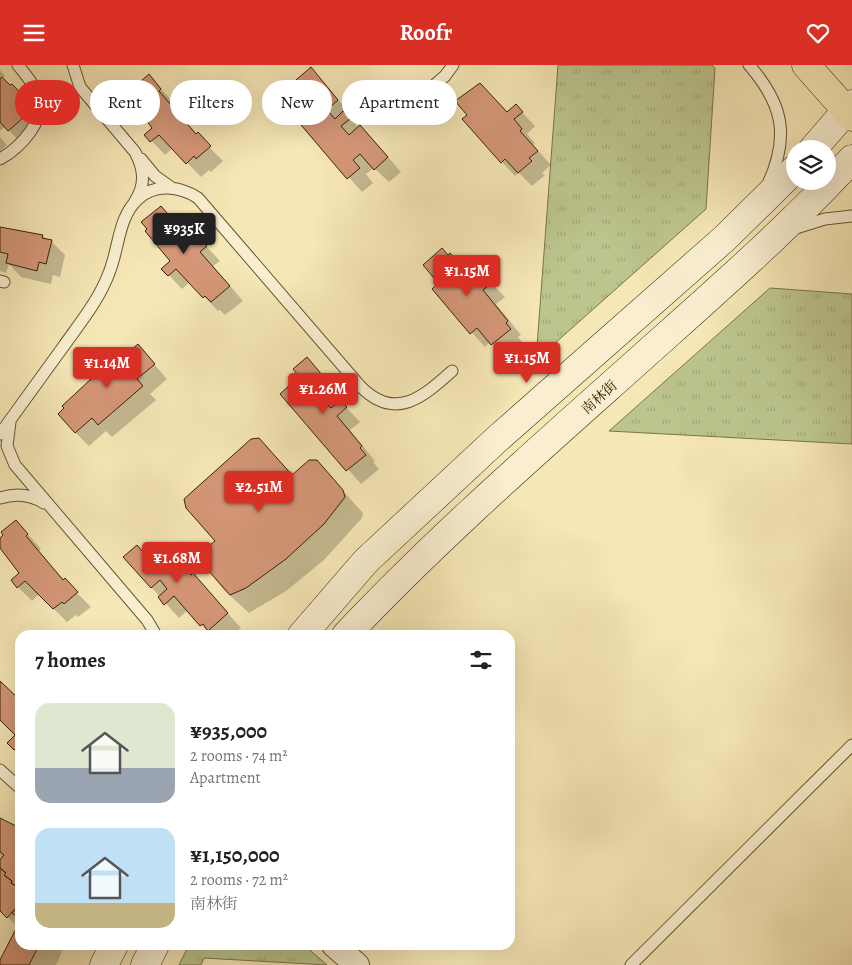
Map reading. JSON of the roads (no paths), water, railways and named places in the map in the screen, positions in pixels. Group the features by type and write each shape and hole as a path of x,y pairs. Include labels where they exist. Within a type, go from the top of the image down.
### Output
{"main road":[{"path":"806,65 850,111 822,140"},
{"name":"南林街","path":"351,630 393,585 516,471 778,235 852,159"},
{"path":"306,630 366,561 496,440 725,238 786,178"},
{"path":"104,965 112,950"},
{"path":"145,965 152,950"}],"street":[{"path":"340,950 357,965"}],"lane":[{"path":"0,159 25,139 40,112 38,95 18,65"},
{"path":"73,65 80,87 155,176 172,188"},
{"path":"440,80 453,65"},
{"path":"749,65 766,85 779,109 779,153 772,177 758,206"},
{"path":"0,434 100,292 112,267 126,214 142,189 141,162 135,152"},
{"path":"134,202 156,189 172,188 190,193 204,204 367,393 385,402 394,404 410,402 426,394 452,371"},
{"path":"778,235 818,221 852,216"},
{"path":"12,418 7,438 10,456 14,465 147,620 153,630"},
{"path":"0,499 8,495 30,496 52,509"},
{"path":"631,965 852,745"},
{"path":"0,769 15,783"}]}
